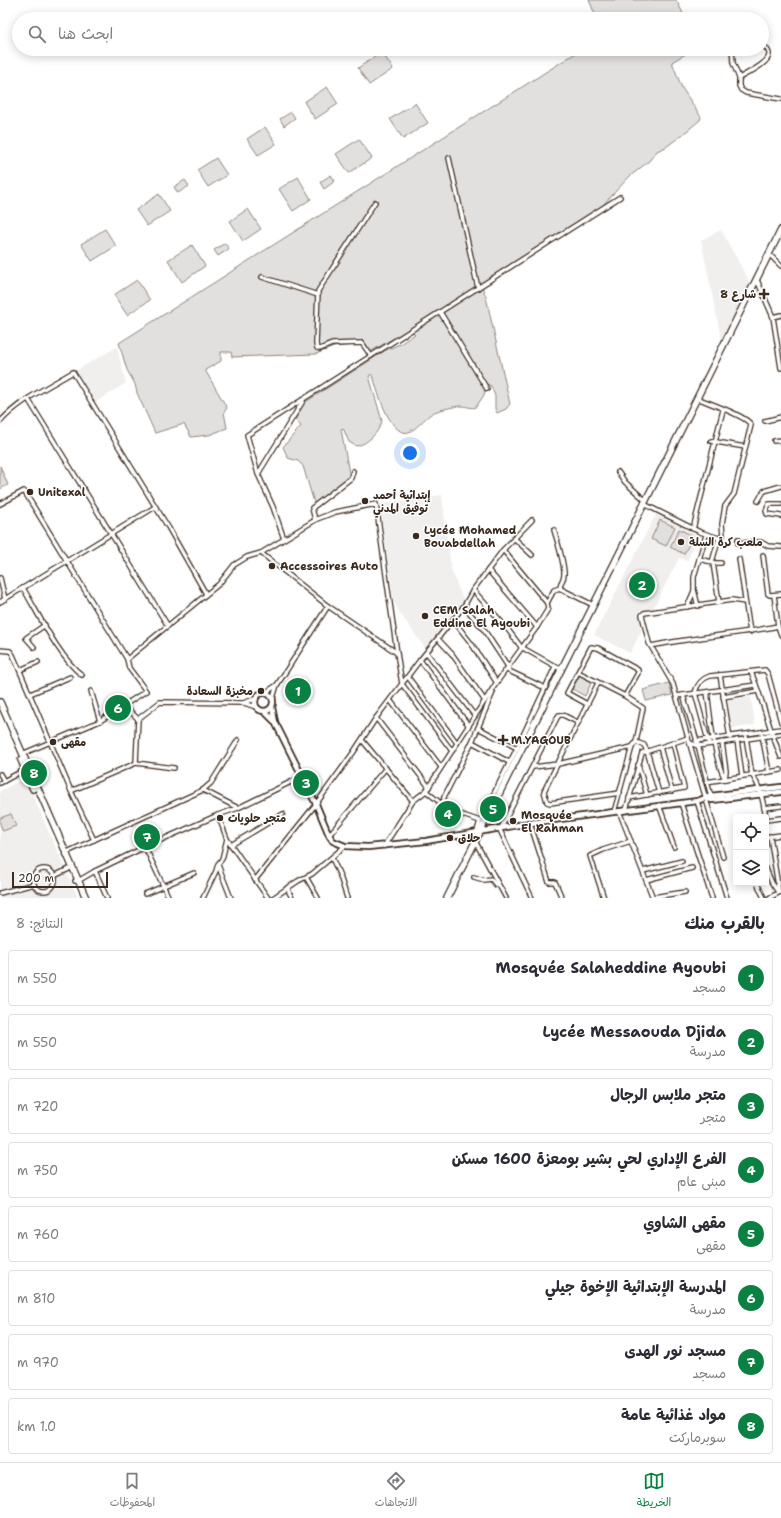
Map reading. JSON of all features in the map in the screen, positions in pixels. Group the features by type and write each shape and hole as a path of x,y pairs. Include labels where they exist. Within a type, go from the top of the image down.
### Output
{"main road":[{"path":"447,897 769,254 779,242 781,230"},
{"path":"0,702 69,869 86,898"},
{"path":"0,712 65,853 82,898"}],"street":[{"path":"732,56 733,63 743,92 781,99"},
{"path":"739,78 767,60 769,56"},
{"path":"449,158 478,288"},
{"path":"284,539 273,507 258,474 247,435 620,197"},
{"path":"371,356 362,343 332,344 320,349 317,348 316,344 318,291 375,202"},
{"path":"769,254 781,266"},
{"path":"262,278 318,295"},
{"path":"757,280 773,317 779,340 781,368"},
{"path":"440,312 487,389"},
{"path":"773,317 781,315"},
{"path":"0,422 8,413 28,399 73,372 206,594"},
{"path":"697,398 723,410 736,414 750,422 751,428 734,494 725,506 722,524 723,536 719,538 713,563 719,602"},
{"path":"28,399 168,626"},
{"path":"258,474 303,400"},
{"path":"693,529 723,410"},
{"path":"765,421 781,417"},
{"path":"774,441 781,440"},
{"path":"711,441 745,447"},
{"path":"316,520 312,508 351,478 353,471"},
{"path":"618,472 625,482 645,503 693,529 706,535 719,538"},
{"path":"758,501 764,491 781,486"},
{"path":"0,504 24,491 127,659 129,668 146,691 100,721 22,754"},
{"path":"127,659 219,584 234,565 261,553 316,520 335,512 376,504 402,684 452,751"},
{"path":"781,504 769,504 766,511 767,514 781,516"},
{"path":"0,602 155,507"},
{"path":"256,880 316,804 376,718 420,660 464,606 473,590 502,550 532,520"},
{"path":"554,530 564,574 560,588"},
{"path":"698,606 694,590 694,577 706,535"},
{"path":"514,538 532,555"},
{"path":"738,539 738,543 761,542 768,546 781,546"},
{"path":"384,846 414,801 429,787 497,682 508,669 521,647 537,627 548,609 549,606 547,602 502,550"},
{"path":"261,553 328,606 397,653"},
{"path":"763,555 768,594 781,594"},
{"path":"699,559 713,563 721,563"},
{"path":"739,559 750,632"},
{"path":"488,570 537,627"},
{"path":"0,578 5,599"},
{"path":"23,588 74,669 82,675"},
{"path":"560,588 561,590 593,605"},
{"path":"547,602 554,590 560,588"},
{"path":"473,590 506,627 521,647 562,670"},
{"path":"686,607 694,590"},
{"path":"774,595 778,626 781,635"},
{"path":"723,857 673,684 651,646 642,616 644,613 732,600 746,602"},
{"path":"328,606 277,685 272,707 275,722 301,777 316,804 329,835 333,841 345,846 384,846 530,823 697,801 706,798 760,792 781,787"},
{"path":"464,606 484,630 508,669 545,688"},
{"path":"453,620 472,643 497,682"},
{"path":"34,647 26,638 45,625"},
{"path":"651,646 725,634 750,632 778,626"},
{"path":"438,639 452,654 485,701"},
{"path":"587,704 568,693 591,647 598,648 638,670 638,673 625,696"},
{"path":"0,650 4,649 10,651 13,655 71,791 94,840"},
{"path":"427,653 475,716"},
{"path":"420,660 469,726"},
{"path":"20,670 38,662"},
{"path":"479,831 480,821 517,748 555,667"},
{"path":"709,744 695,694 696,686 703,679 720,675 765,670 768,674 781,722"},
{"path":"578,672 625,696 643,708 636,742 632,747 620,793 617,812 631,841 653,898 685,892"},
{"path":"751,672 772,736 781,757"},
{"path":"720,675 730,741"},
{"path":"30,694 70,677"},
{"path":"408,677 457,743"},
{"path":"443,805 444,797 472,742 497,682"},
{"path":"598,683 577,722 544,791 547,802 550,803 620,793"},
{"path":"243,703 255,699 258,695 277,685"},
{"path":"676,696 756,685"},
{"path":"91,691 100,721"},
{"path":"707,692 715,744 725,779"},
{"path":"723,697 758,692"},
{"path":"264,693 269,694 273,698"},
{"path":"683,695 697,741 711,798"},
{"path":"255,699 256,707"},
{"path":"390,700 441,767"},
{"path":"138,719 160,702 243,703 256,707 260,711 265,712 275,722"},
{"path":"124,705 138,719 136,762"},
{"path":"265,712 272,707"},
{"path":"500,828 533,768 559,715 563,715 577,722"},
{"path":"376,718 429,787"},
{"path":"478,728 517,748"},
{"path":"690,743 714,738 781,729"},
{"path":"762,732 769,772"},
{"path":"746,734 752,775 760,792 765,814"},
{"path":"690,743 698,746 781,734"},
{"path":"737,735 742,776"},
{"path":"626,810 641,755 647,751 688,738"},
{"path":"65,853 203,790 211,783 238,740"},
{"path":"362,740 414,801"},
{"path":"472,742 510,762"},
{"path":"636,742 644,745 647,751 659,793"},
{"path":"722,742 726,771 725,779"},
{"path":"629,798 684,788 685,786 673,743"},
{"path":"533,768 558,764 632,747"},
{"path":"660,747 672,791"},
{"path":"71,791 136,762 174,768"},
{"path":"638,765 646,795"},
{"path":"329,835 386,768"},
{"path":"0,774 2,782 27,769"},
{"path":"706,782 781,770"},
{"path":"76,881 145,847 218,815 238,808 301,777"},
{"path":"203,790 238,808"},
{"path":"426,791 448,810 480,821"},
{"path":"760,792 781,792"},
{"path":"697,801 727,898"},
{"path":"681,803 712,898"},
{"path":"660,806 674,847"},
{"path":"764,808 781,806"},
{"path":"231,845 283,814"},
{"path":"218,815 227,839 268,898"},
{"path":"769,819 781,818"},
{"path":"530,823 549,882 555,882 562,898"},
{"path":"500,828 532,898"},
{"path":"769,837 781,835"},
{"path":"203,898 218,864 222,859 227,839"},
{"path":"475,841 506,898"},
{"path":"604,898 590,856 631,841"},
{"path":"769,842 780,892"},
{"path":"273,898 312,874 345,846"},
{"path":"145,847 169,898"},
{"path":"332,858 347,898"},
{"path":"643,871 682,860"},
{"path":"218,864 231,898"},
{"path":"646,880 692,868"},
{"path":"54,876 69,869"},
{"path":"41,870 49,870 54,876 54,884 50,889 42,891 34,884 35,874 41,870"},
{"path":"95,871 107,898"},
{"path":"145,894 194,874"},
{"path":"769,876 772,883 780,892"},
{"path":"306,877 318,898"},
{"path":"474,877 493,880 501,890"},
{"path":"0,893 34,884"},
{"path":"758,886 764,898"},
{"path":"287,888 292,898"},
{"path":"768,898 780,892"}],"shaded area":[{"path":"589,0 676,0 682,12 594,12"},
{"path":"376,56 385,56 393,69 369,85 358,68"},
{"path":"571,56 682,56 672,62 682,88 701,117 700,120 666,147 657,151 649,161 629,177 602,206 481,284 486,297 510,404 506,409 497,413 495,409 495,396 491,386 485,383 482,384 485,390 484,395 476,407 472,408 459,406 437,411 411,431 404,432 392,423 386,414 371,374 369,376 382,421 381,425 369,440 356,446 349,442 343,428 341,429 349,480 315,506 303,466 298,461 288,458 283,447 301,426 295,420 304,403 386,350 400,344 415,334 408,330 368,353 363,344 334,347 316,354 232,357 231,352 221,352 221,361 205,370 227,408 224,412 227,428 209,435 191,437 184,424 155,433 137,393 135,384 127,370 119,343"},
{"path":"327,87 338,104 315,119 304,102"},
{"path":"415,103 428,123 403,139 390,119"},
{"path":"291,112 295,118 284,126 280,119"},
{"path":"265,127 276,144 258,155 247,139"},
{"path":"359,139 372,158 349,173 336,154"},
{"path":"216,158 227,175 208,187 197,170"},
{"path":"331,175 335,181 324,189 320,182"},
{"path":"298,177 311,199 293,211 279,189"},
{"path":"185,180 189,186 178,193 174,187"},
{"path":"159,194 170,211 147,226 136,210"},
{"path":"248,209 261,229 243,241 230,221"},
{"path":"105,229 116,246 92,261 81,244"},
{"path":"721,230 750,283 722,343 701,240"},
{"path":"225,243 229,249 218,256 214,250"},
{"path":"192,245 205,266 182,282 168,260"},
{"path":"137,280 150,300 127,315 114,295"},
{"path":"117,347 126,383 93,404 73,372"},
{"path":"0,466 8,485 0,489"},
{"name":"Lycée Mohamed Bouabdellah","path":"442,495 451,569 462,597 466,601 427,651 399,612 394,602 380,504"},
{"path":"656,514 699,536 687,561 679,558 653,609 640,611 641,632 630,653 594,635"},
{"name":"ملعب كرة السلة","path":"660,520 675,527 666,546 651,539"},
{"name":"ملعب كرة السلة","path":"679,529 693,536 684,554 670,547"},
{"path":"580,675 592,681 585,696 572,689"},
{"path":"669,683 672,695 646,701 643,690"},
{"path":"751,697 755,725 731,729 728,700"},
{"path":"25,778 78,898 0,898 0,791"},
{"path":"11,814 16,826 3,831 0,824 0,818"}],"place":[{"name":"شارع 8","path":"764,294"},
{"name":"Unitexal","path":"30,492"},
{"name":"إبتدائية أحمد توفيق المدني","path":"365,501"},
{"name":"Lycée Mohamed Bouabdellah","path":"416,536"},
{"name":"ملعب كرة السلة","path":"681,542"},
{"name":"Accessoires Auto","path":"272,566"},
{"name":"Lycée Messaouda Djida","path":"642,585"},
{"name":"CEM Salah Eddine El Ayoubi","path":"425,616"},
{"name":"مخبزة السعادة","path":"261,691"},
{"name":"Mosquée Salaheddine Ayoubi","path":"298,691"},
{"name":"المدرسة الإبتدائية الإخوة جيلي","path":"118,708"},
{"name":"M.YAGOUB","path":"503,740"},
{"name":"مقهى","path":"53,742"},
{"name":"مواد غذائية عامة","path":"34,773"},
{"name":"متجر ملابس الرجال","path":"306,783"},
{"name":"مقهى الشاوي","path":"493,809"},
{"name":"الفرع الإداري لحي بشير بومعزة 1600 مسكن","path":"448,814"},
{"name":"متجر حلويات","path":"220,818"},
{"name":"Mosquée El Rahman","path":"513,821"},
{"name":"مسجد نور الهدى","path":"147,837"},
{"name":"حلاق","path":"450,838"}]}
